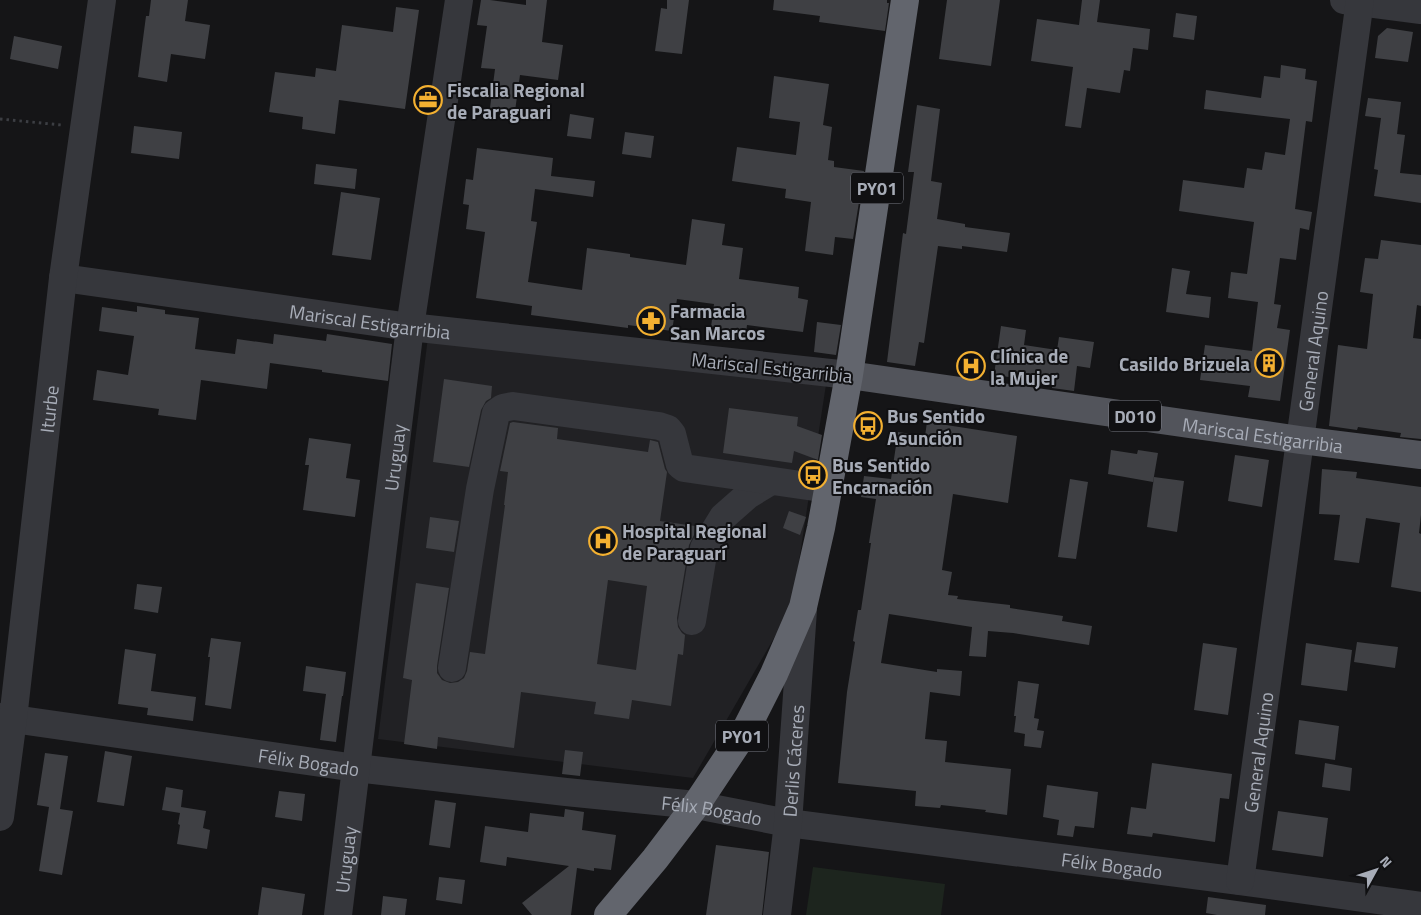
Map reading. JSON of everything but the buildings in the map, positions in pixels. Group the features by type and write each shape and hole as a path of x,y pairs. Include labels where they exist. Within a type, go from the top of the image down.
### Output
{"highway":[{"name":"PY01","path":"608,915 655,859 696,805 744,733 774,674 803,607 821,528 849,375 906,0"}],"main road":[{"name":"Mariscal Estigarribia","path":"849,375 1300,440 1421,455"}],"street":[{"name":"Iturbe","path":"0,817 6,718 63,278 102,0"},
{"name":"Uruguay","path":"338,915 410,327 459,0"},
{"path":"1355,1 1421,10"},
{"name":"General Aquino","path":"1240,881 1300,440 1355,1"},
{"name":"Mariscal Estigarribia","path":"63,278 410,327 849,375"},
{"path":"452,668 480,489 496,413 503,408 513,406 658,426 668,429 672,434 680,465 684,468 828,489"},
{"path":"692,621 704,548 723,517 748,494 771,481"},
{"name":"Derlis Cáceres","path":"777,915 788,823 803,607"},
{"name":"Félix Bogado","path":"6,718 356,768 696,805 788,823 1421,906"}],"path":[{"path":"0,119 85,127"}],"shaded area":[{"name":"Hospital Regional de Paraguarí","path":"428,337 827,378 792,607 693,778 378,739"},
{"path":"813,867 945,884 941,915 806,915"}],"place":[{"name":"Fiscalia Regional de Paraguari","path":"428,100"},
{"name":"Farmacia San Marcos","path":"651,321"},
{"name":"Casildo Brizuela","path":"1269,363"},
{"name":"Clínica de la Mujer","path":"971,366"},
{"name":"Bus Sentido Asunción","path":"868,426"},
{"name":"Bus Sentido Encarnación","path":"813,475"},
{"name":"Hospital Regional de Paraguarí","path":"603,541"}]}
